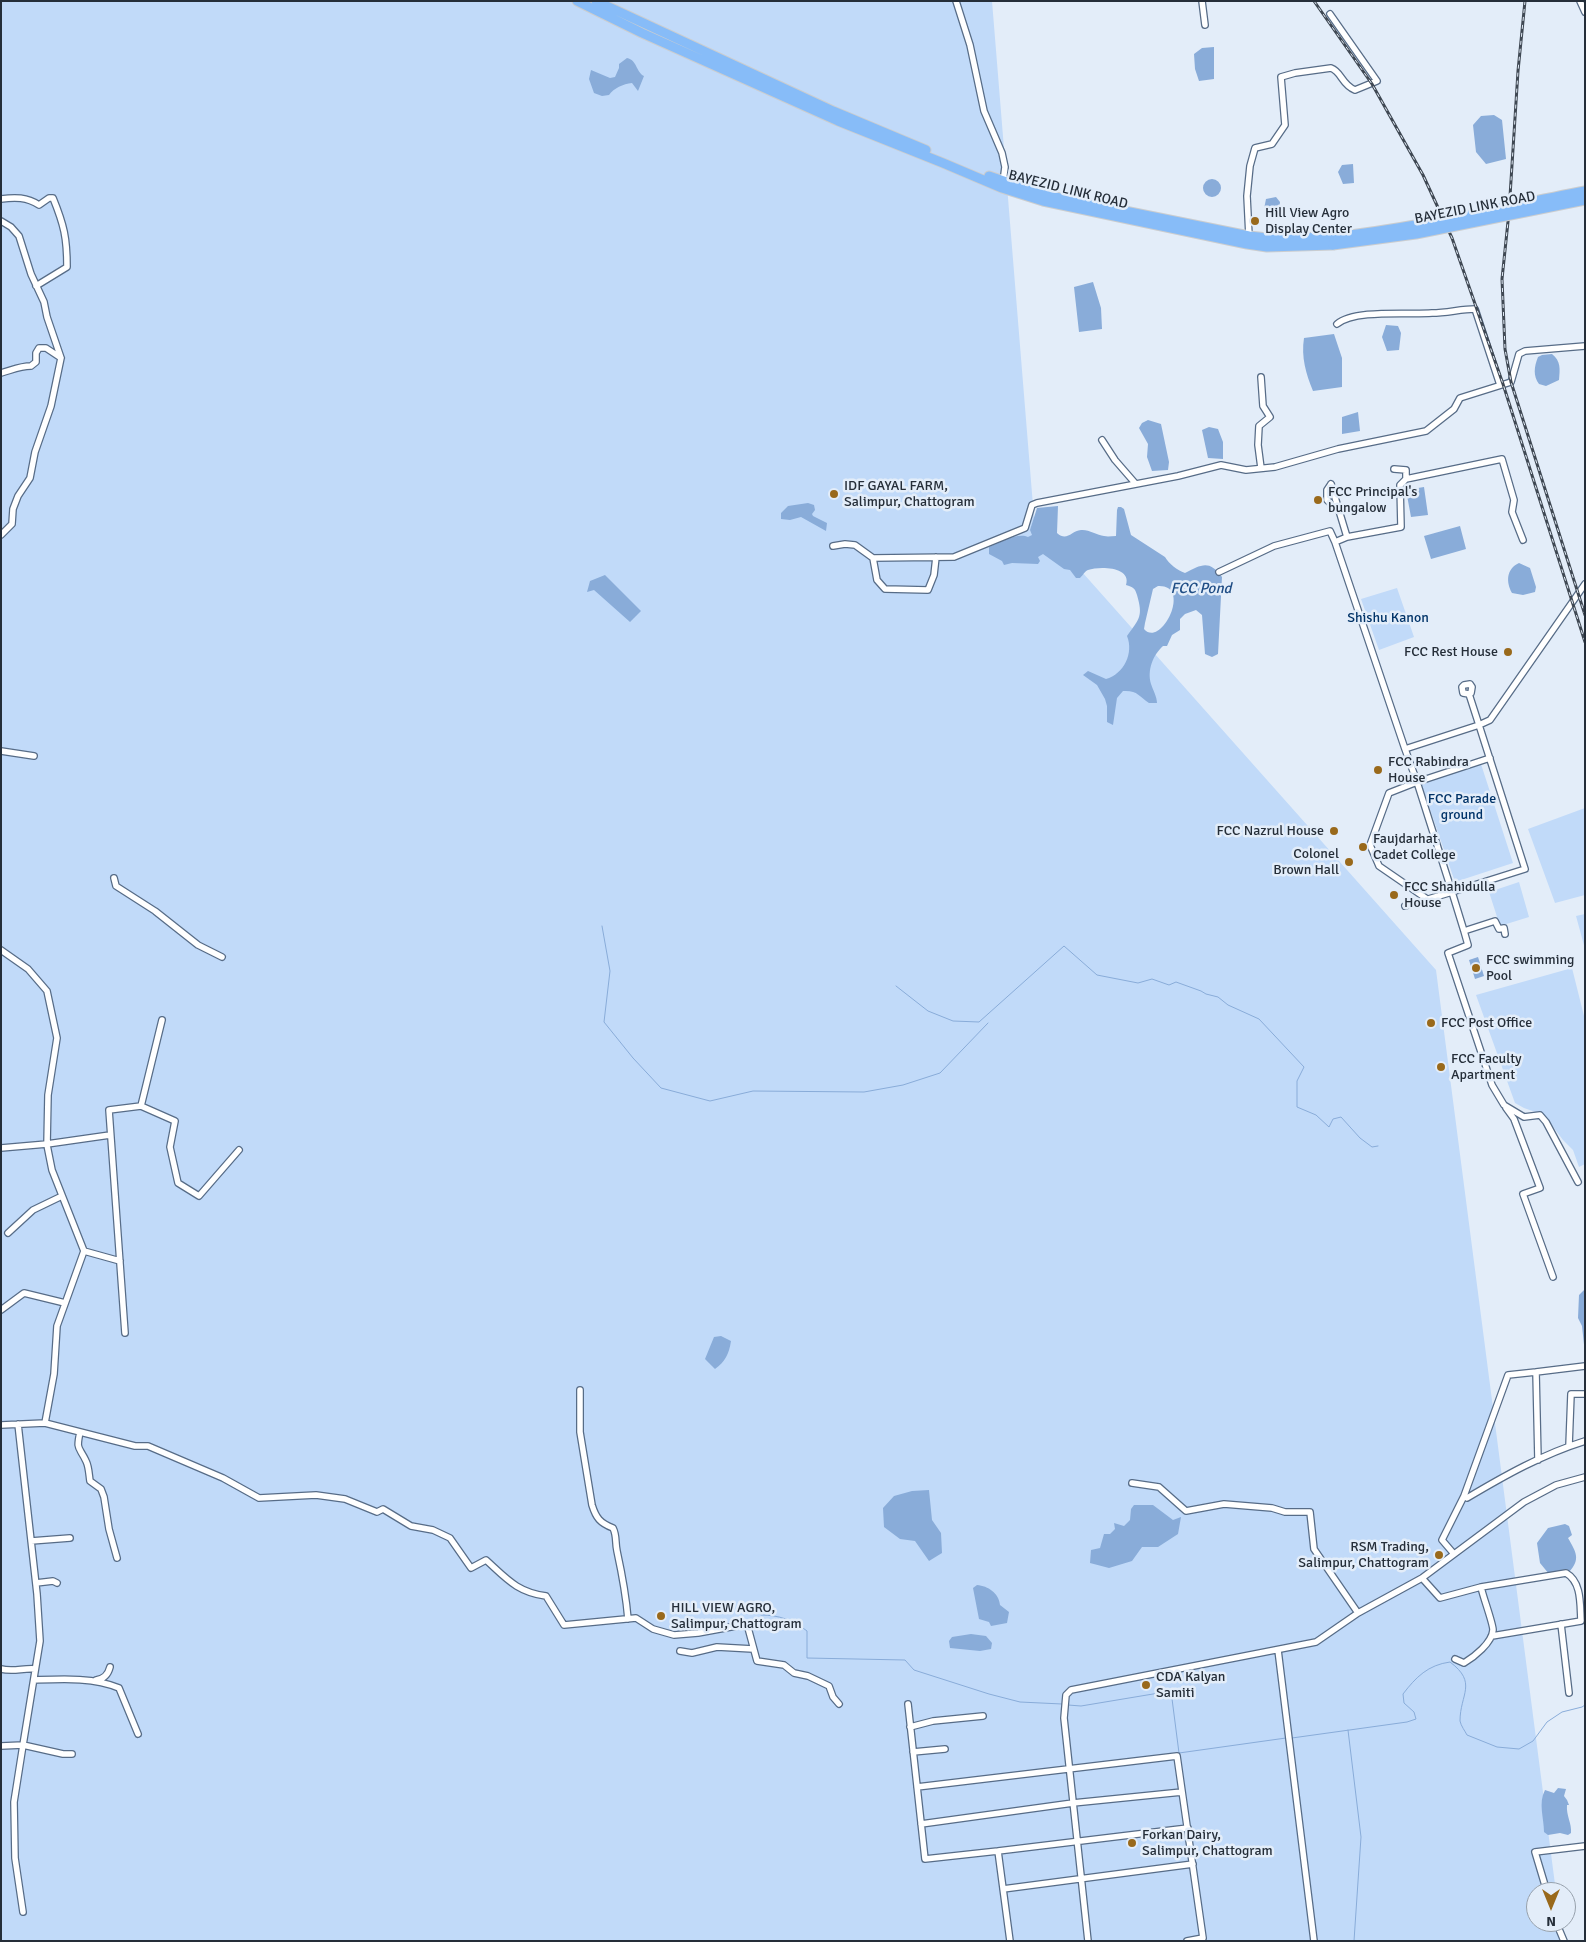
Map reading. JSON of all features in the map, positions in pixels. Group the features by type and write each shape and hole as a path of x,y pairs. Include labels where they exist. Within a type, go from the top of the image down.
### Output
{"main road":[{"name":"BAYEZID LINK ROAD","path":"577,1 642,33 838,121 1002,188 1043,201 1247,244 1267,247 1416,234 1585,200"},
{"name":"BAYEZID LINK ROAD","path":"596,1 833,111 1004,182 1045,194 1249,236 1333,241 1585,190"}],"street":[{"path":"956,1 970,45 984,111 1002,153 1005,167 1004,182"},
{"path":"1202,1 1205,25"},
{"path":"1580,1 1585,12"},
{"path":"1249,236 1247,196 1250,166 1255,148 1272,144 1285,125 1281,77 1331,68 1336,70 1344,84 1356,90 1377,81 1330,14"},
{"path":"1,199 22,198 39,205 53,198 63,221 68,245 67,267 36,286"},
{"path":"1,221 11,227 19,236 36,286 44,302 61,358 51,406 35,452 30,478 18,496 13,509 12,524 1,534"},
{"path":"1337,324 1344,318 1365,315 1431,314 1475,309 1500,385"},
{"path":"833,546 855,545 873,558 954,557 1025,528 1032,504 1178,476 1220,465 1246,470 1275,467 1338,449 1426,431 1454,409 1460,398 1511,382 1519,354 1525,351 1585,346"},
{"path":"1,373 19,366 31,366 36,362 36,353 39,348 46,348 61,358"},
{"path":"1261,377 1263,406 1270,418 1259,426 1258,445 1261,468"},
{"path":"1102,440 1115,460 1135,483"},
{"path":"1335,542 1347,537 1401,526 1400,485 1406,479 1502,459 1514,500 1512,512 1523,540"},
{"path":"1394,469 1407,468 1406,479"},
{"path":"1338,507 1347,537"},
{"path":"1219,572 1274,546 1330,531 1417,782 1464,931 1468,945 1448,953 1492,1085 1514,1119 1540,1188 1524,1194 1553,1277"},
{"path":"873,558 877,580 885,589 917,591 928,590 934,575 936,557"},
{"path":"1404,748 1490,720 1585,584"},
{"path":"1405,906 1526,869 1469,694"},
{"path":"1,751 34,756"},
{"path":"1427,899 1378,866 1370,845 1389,793 1490,758"},
{"path":"114,878 116,886 155,911 198,946 222,957"},
{"path":"1464,931 1495,921 1499,929 1504,928 1505,934"},
{"path":"1,950 28,969 47,991 57,1038 48,1095 47,1144 52,1170 84,1252 57,1326 54,1374 45,1423"},
{"path":"141,1106 162,1020"},
{"path":"124,1333 110,1135 110,1110 141,1106 175,1121 170,1147 178,1183 199,1196 239,1150"},
{"path":"1504,1106 1524,1117 1540,1116 1546,1122 1578,1182"},
{"path":"1,1148 110,1135"},
{"path":"8,1233 33,1210 62,1196"},
{"path":"84,1252 120,1261"},
{"path":"1,1310 24,1293 65,1303"},
{"path":"1454,1554 1442,1540 1464,1496 1508,1375 1585,1366"},
{"path":"1536,1372 1538,1460"},
{"path":"580,1390 580,1432 592,1505 595,1516 604,1525 613,1528 617,1535 617,1548 624,1576 628,1619"},
{"path":"1569,1446 1571,1394 1585,1394"},
{"path":"1,1425 45,1423 134,1446 148,1446 223,1478 259,1498 316,1495 345,1499 376,1512 383,1510 411,1526 433,1530 450,1538 471,1568 486,1560 516,1587 530,1594 546,1596 564,1625 636,1618 653,1629 674,1635 698,1633 747,1624 757,1661 784,1664 794,1673 808,1676 829,1686 833,1697 839,1704"},
{"path":"18,1424 32,1541 40,1641 14,1802 15,1858 23,1912"},
{"path":"80,1432 79,1451 87,1462 90,1481 100,1489 104,1497 109,1528 117,1558"},
{"path":"1464,1496 1467,1498 1503,1476 1569,1446 1585,1441"},
{"path":"1088,1941 1083,1878 1064,1718 1066,1695 1071,1690 1316,1642 1358,1613 1422,1578 1524,1502 1556,1485 1585,1477"},
{"path":"1132,1483 1159,1487 1186,1511 1224,1504 1272,1508 1285,1512 1310,1512 1314,1549 1358,1613"},
{"path":"32,1541 70,1538"},
{"path":"1422,1578 1440,1598 1481,1588 1566,1573 1571,1576 1579,1590 1583,1617 1581,1621 1492,1636"},
{"path":"36,1583 53,1581 57,1583"},
{"path":"1455,1660 1464,1663 1472,1658 1492,1636 1493,1628 1481,1588"},
{"path":"1561,1624 1569,1693"},
{"path":"680,1651 692,1653 717,1647 753,1649"},
{"path":"1278,1650 1314,1941"},
{"path":"89,1682 102,1679 109,1672 110,1667"},
{"path":"1,1670 35,1669"},
{"path":"34,1680 111,1684 119,1688 138,1734"},
{"path":"908,1704 925,1859 1188,1828"},
{"path":"910,1728 933,1720 983,1716"},
{"path":"1,1746 23,1745 63,1754 72,1754"},
{"path":"913,1752 944,1749"},
{"path":"917,1787 1177,1756 1203,1938 1187,1941"},
{"path":"921,1824 1074,1803 1182,1792"},
{"path":"1544,1882 1535,1852 1585,1846"},
{"path":"998,1851 1010,1941"},
{"path":"1003,1889 1193,1864"}],"green space":[{"path":"1,1 992,1 1034,518 1436,970 1555,1882 1526,1882 1526,1932 1561,1932 1562,1941 1,1941"},
{"name":"Shishu Kanon","path":"1397,588 1414,637 1379,650 1361,599"},
{"name":"FCC Parade ground","path":"1481,764 1513,863 1455,882 1421,783"},
{"path":"1585,808 1585,895 1555,903 1528,829"},
{"path":"1519,882 1529,917 1500,926 1489,892"},
{"path":"1585,914 1585,949 1576,916"},
{"path":"1572,968 1585,1020 1585,1164 1579,1167 1573,1150 1544,1115 1515,1103 1476,995"}],"water":[{"path":"1214,47 1214,79 1199,81 1195,69 1194,54 1202,48"},
{"path":"627,58 633,61 639,72 644,76 638,91 632,83 613,90 609,95 602,96 594,93 589,79 591,70 610,78 615,77 619,64"},
{"path":"1494,115 1502,120 1506,159 1486,164 1476,152 1473,125 1481,116"},
{"path":"1353,164 1354,183 1343,184 1338,172 1342,165"},
{"path":"1208,179 1216,179 1221,184 1219,195 1208,197 1203,192 1203,184"},
{"path":"1276,197 1280,202 1279,210 1276,215 1268,217 1264,209 1266,199"},
{"path":"1093,282 1101,308 1102,329 1079,332 1074,287"},
{"path":"1386,325 1398,326 1401,333 1399,350 1387,351 1382,337"},
{"path":"1334,334 1342,358 1342,387 1313,391 1305,365 1303,352 1304,338"},
{"path":"1552,354 1558,362 1560,369 1559,380 1546,386 1539,384 1535,371 1538,357"},
{"path":"1358,412 1360,431 1342,434 1342,417"},
{"path":"1148,420 1161,424 1169,462 1168,470 1152,471 1147,457 1148,444 1139,428 1142,423"},
{"path":"1209,427 1218,429 1223,442 1223,459 1208,458 1202,430"},
{"path":"1424,487 1428,515 1411,517 1406,490"},
{"path":"808,503 814,505 813,516 827,523 826,531 801,517 790,520 781,519 781,513 788,506"},
{"name":"FCC Pond","path":"1058,506 1057,533 1060,535 1066,536 1084,530 1101,535 1116,536 1117,510 1118,507 1121,507 1124,509 1131,535 1165,557 1176,568 1185,573 1205,565 1217,571 1222,577 1218,654 1212,657 1205,654 1202,615 1196,610 1185,614 1180,619 1180,630 1172,635 1167,646 1163,646 1159,650 1152,663 1150,679 1157,703 1149,703 1135,693 1123,691 1117,698 1113,725 1107,722 1105,699 1097,685 1083,675 1088,671 1106,679 1118,673 1122,668 1128,656 1129,643 1127,636 1139,617 1139,602 1133,588 1126,585 1127,579 1124,574 1114,569 1093,569 1087,571 1080,578 1076,578 1070,570 1064,569 1043,554 1038,557 1040,561 1038,564 1012,563 1004,565 1002,561 989,554 989,547 998,543 1014,537 1028,537 1032,535 1030,530 1037,508","holes":["1158,586 1168,588 1173,595 1170,614 1165,624 1151,633 1144,629 1153,589"]},
{"path":"1460,526 1466,549 1431,559 1424,536"},
{"path":"1519,563 1530,568 1536,587 1535,592 1523,595 1512,593 1508,576 1509,572"},
{"path":"605,575 641,611 630,622 594,590 587,592 590,581"},
{"name":"FCC swimming Pool","path":"1478,957 1484,976 1475,979 1469,960"},
{"path":"1585,1289 1585,1354 1582,1326 1578,1318 1579,1295"},
{"path":"721,1336 731,1341 726,1357 715,1369 705,1359 714,1337"},
{"path":"929,1490 932,1520 941,1533 942,1553 929,1561 915,1541 900,1539 884,1527 883,1508 894,1496 912,1491"},
{"path":"1134,1505 1153,1505 1173,1520 1181,1517 1178,1534 1158,1547 1142,1547 1132,1561 1109,1568 1090,1563 1091,1550 1100,1548 1104,1534 1110,1534 1115,1529 1114,1523 1124,1526 1130,1520 1131,1509"},
{"path":"1565,1524 1569,1526 1572,1535 1568,1538 1575,1551 1575,1563 1569,1572 1549,1574 1540,1563 1537,1543 1548,1528"},
{"path":"977,1585 989,1589 998,1597 1000,1605 1009,1612 1007,1623 991,1626 989,1622 979,1619 973,1588"},
{"path":"971,1634 986,1636 992,1643 991,1649 980,1651 950,1648 949,1641 952,1637"},
{"path":"1558,1788 1566,1789 1564,1796 1569,1805 1567,1805 1567,1809 1571,1833 1568,1835 1560,1833 1548,1835 1544,1832 1543,1795 1545,1790 1554,1793"}],"waterway":[{"path":"602,926 610,971 604,1022 633,1058 661,1088 710,1101 753,1091 864,1092 903,1085 940,1073 988,1023"},
{"path":"896,986 928,1011 953,1021 979,1022 1064,946 1097,975 1138,983 1152,979 1169,985 1176,982 1218,997 1228,1005 1259,1019 1304,1067 1297,1081 1297,1107 1316,1115 1329,1127 1333,1119 1341,1117 1360,1138 1372,1147 1378,1146"},
{"path":"761,1615 786,1619 807,1631 807,1658 905,1660 914,1670 989,1694 1020,1702 1062,1704"},
{"path":"1292,1738 1407,1722 1416,1719 1414,1712 1404,1703 1403,1694 1423,1673 1435,1666 1450,1662 1458,1669 1465,1683 1466,1689 1460,1721 1462,1727 1467,1735 1497,1747 1519,1749 1533,1741 1547,1722 1562,1712 1585,1705"},
{"path":"1068,1705 1081,1706 1171,1691 1179,1753 1286,1738"},
{"path":"1348,1730 1361,1837 1354,1941"}],"railway":[{"path":"1314,1 1372,84 1423,175 1452,238 1503,384 1585,642"},
{"path":"1525,1 1502,279 1505,349 1511,382 1585,615"}],"place":[{"name":"Hill View Agro Display Center","path":"1255,221"},
{"name":"IDF GAYAL FARM, Salimpur, Chattogram","path":"834,494"},
{"name":"FCC Principal's bungalow","path":"1318,500"},
{"name":"FCC Rest House","path":"1508,652"},
{"name":"FCC Rabindra House","path":"1378,770"},
{"name":"FCC Nazrul House","path":"1334,831"},
{"name":"Faujdarhat Cadet College","path":"1363,847"},
{"name":"Colonel Brown Hall","path":"1349,862"},
{"name":"FCC Shahidulla House","path":"1394,895"},
{"name":"FCC swimming Pool","path":"1476,968"},
{"name":"FCC Post Office","path":"1431,1023"},
{"name":"FCC Faculty Apartment","path":"1441,1067"},
{"name":"RSM Trading, Salimpur, Chattogram","path":"1439,1555"},
{"name":"HILL VIEW AGRO, Salimpur, Chattogram","path":"661,1616"},
{"name":"CDA Kalyan Samiti","path":"1146,1685"},
{"name":"Forkan Dairy, Salimpur, Chattogram","path":"1132,1843"}]}
